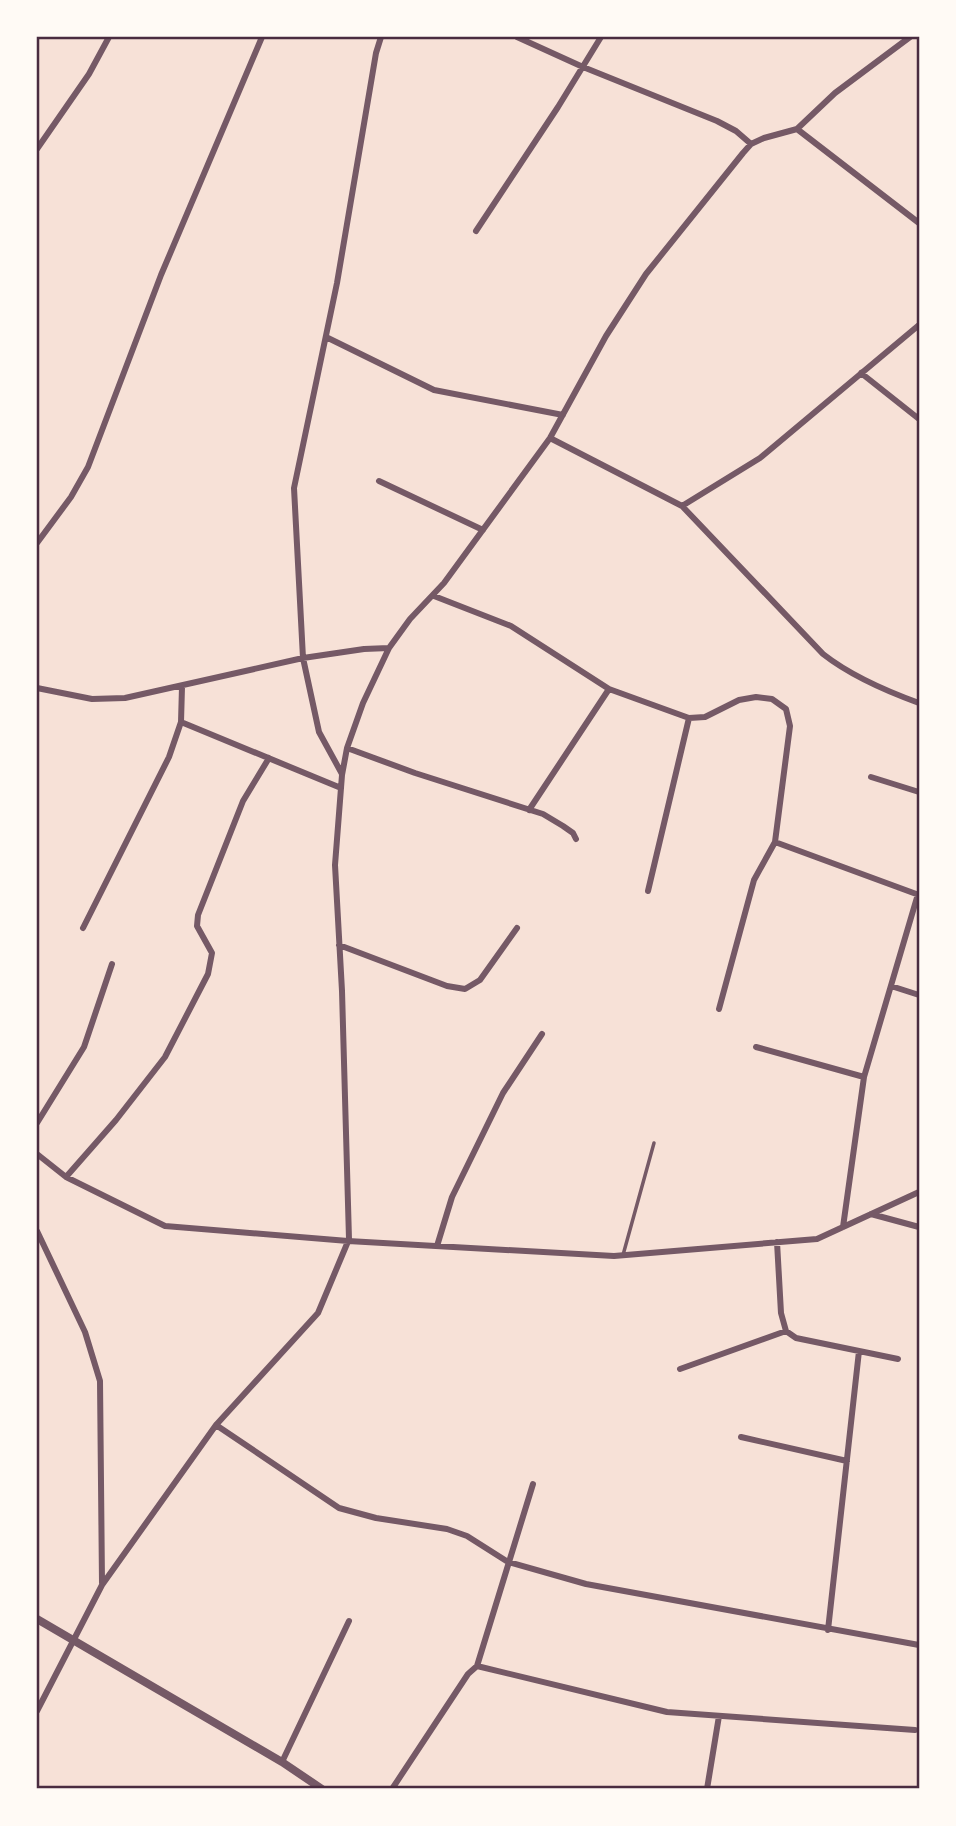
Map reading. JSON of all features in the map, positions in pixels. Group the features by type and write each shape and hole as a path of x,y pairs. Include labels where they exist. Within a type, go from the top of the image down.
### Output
{"street":[{"path":"37,149 89,74 109,37"},
{"path":"37,543 72,497 88,467 161,275 262,37"},
{"path":"342,775 319,732 303,658 294,488 326,337 381,37"},
{"path":"517,37 583,67 717,121 736,131 751,144"},
{"path":"476,231 601,37"},
{"path":"37,1711 102,1585 216,1425 318,1313 348,1241 335,866 342,775 347,748 363,704 390,648 410,620 433,596 550,438 606,336 646,274 751,144 797,129 835,93 910,37"},
{"path":"797,129 919,223"},
{"path":"682,506 760,458 919,325"},
{"path":"326,337 435,390 563,415"},
{"path":"861,373 919,419"},
{"path":"550,438 682,506 823,654 839,667 919,703"},
{"path":"379,481 482,530"},
{"path":"433,596 511,626 608,689 689,719 705,717 739,700 756,697 772,699 786,709 790,726 775,842 754,880 719,1009"},
{"path":"37,688 92,699 125,698 303,658 390,648"},
{"path":"83,928 169,757 181,722 182,687"},
{"path":"529,810 608,689"},
{"path":"648,891 689,719"},
{"path":"181,722 341,788"},
{"path":"347,748 543,814 563,825 576,839"},
{"path":"66,1177 116,1120 165,1057 208,974 212,953 197,926 198,915 243,802 268,758"},
{"path":"871,777 919,792"},
{"path":"775,842 919,894 864,1077 843,1227"},
{"path":"339,946 447,986 465,989 480,980 517,928"},
{"path":"37,1123 84,1047 112,964"},
{"path":"891,986 919,995"},
{"path":"437,1246 452,1197 503,1093 542,1034"},
{"path":"756,1047 864,1077"},
{"path":"37,1154 66,1177 164,1226 348,1241 623,1255 817,1239 919,1192"},
{"path":"872,1214 919,1227"},
{"path":"37,1231 85,1332 100,1381 102,1585"},
{"path":"777,1242 786,1331 796,1338 898,1359"},
{"path":"680,1369 786,1331"},
{"path":"828,1630 859,1351"},
{"path":"216,1425 339,1508 376,1518 447,1529 467,1536 508,1562 586,1584 919,1645"},
{"path":"741,1437 847,1461"},
{"path":"391,1789 477,1665 533,1484"},
{"path":"37,1619 282,1762 322,1789"},
{"path":"282,1762 349,1621"},
{"path":"477,1665 667,1712 915,1730"},
{"path":"706,1789 719,1716"}],"lane":[{"path":"623,1255 654,1143"}]}
